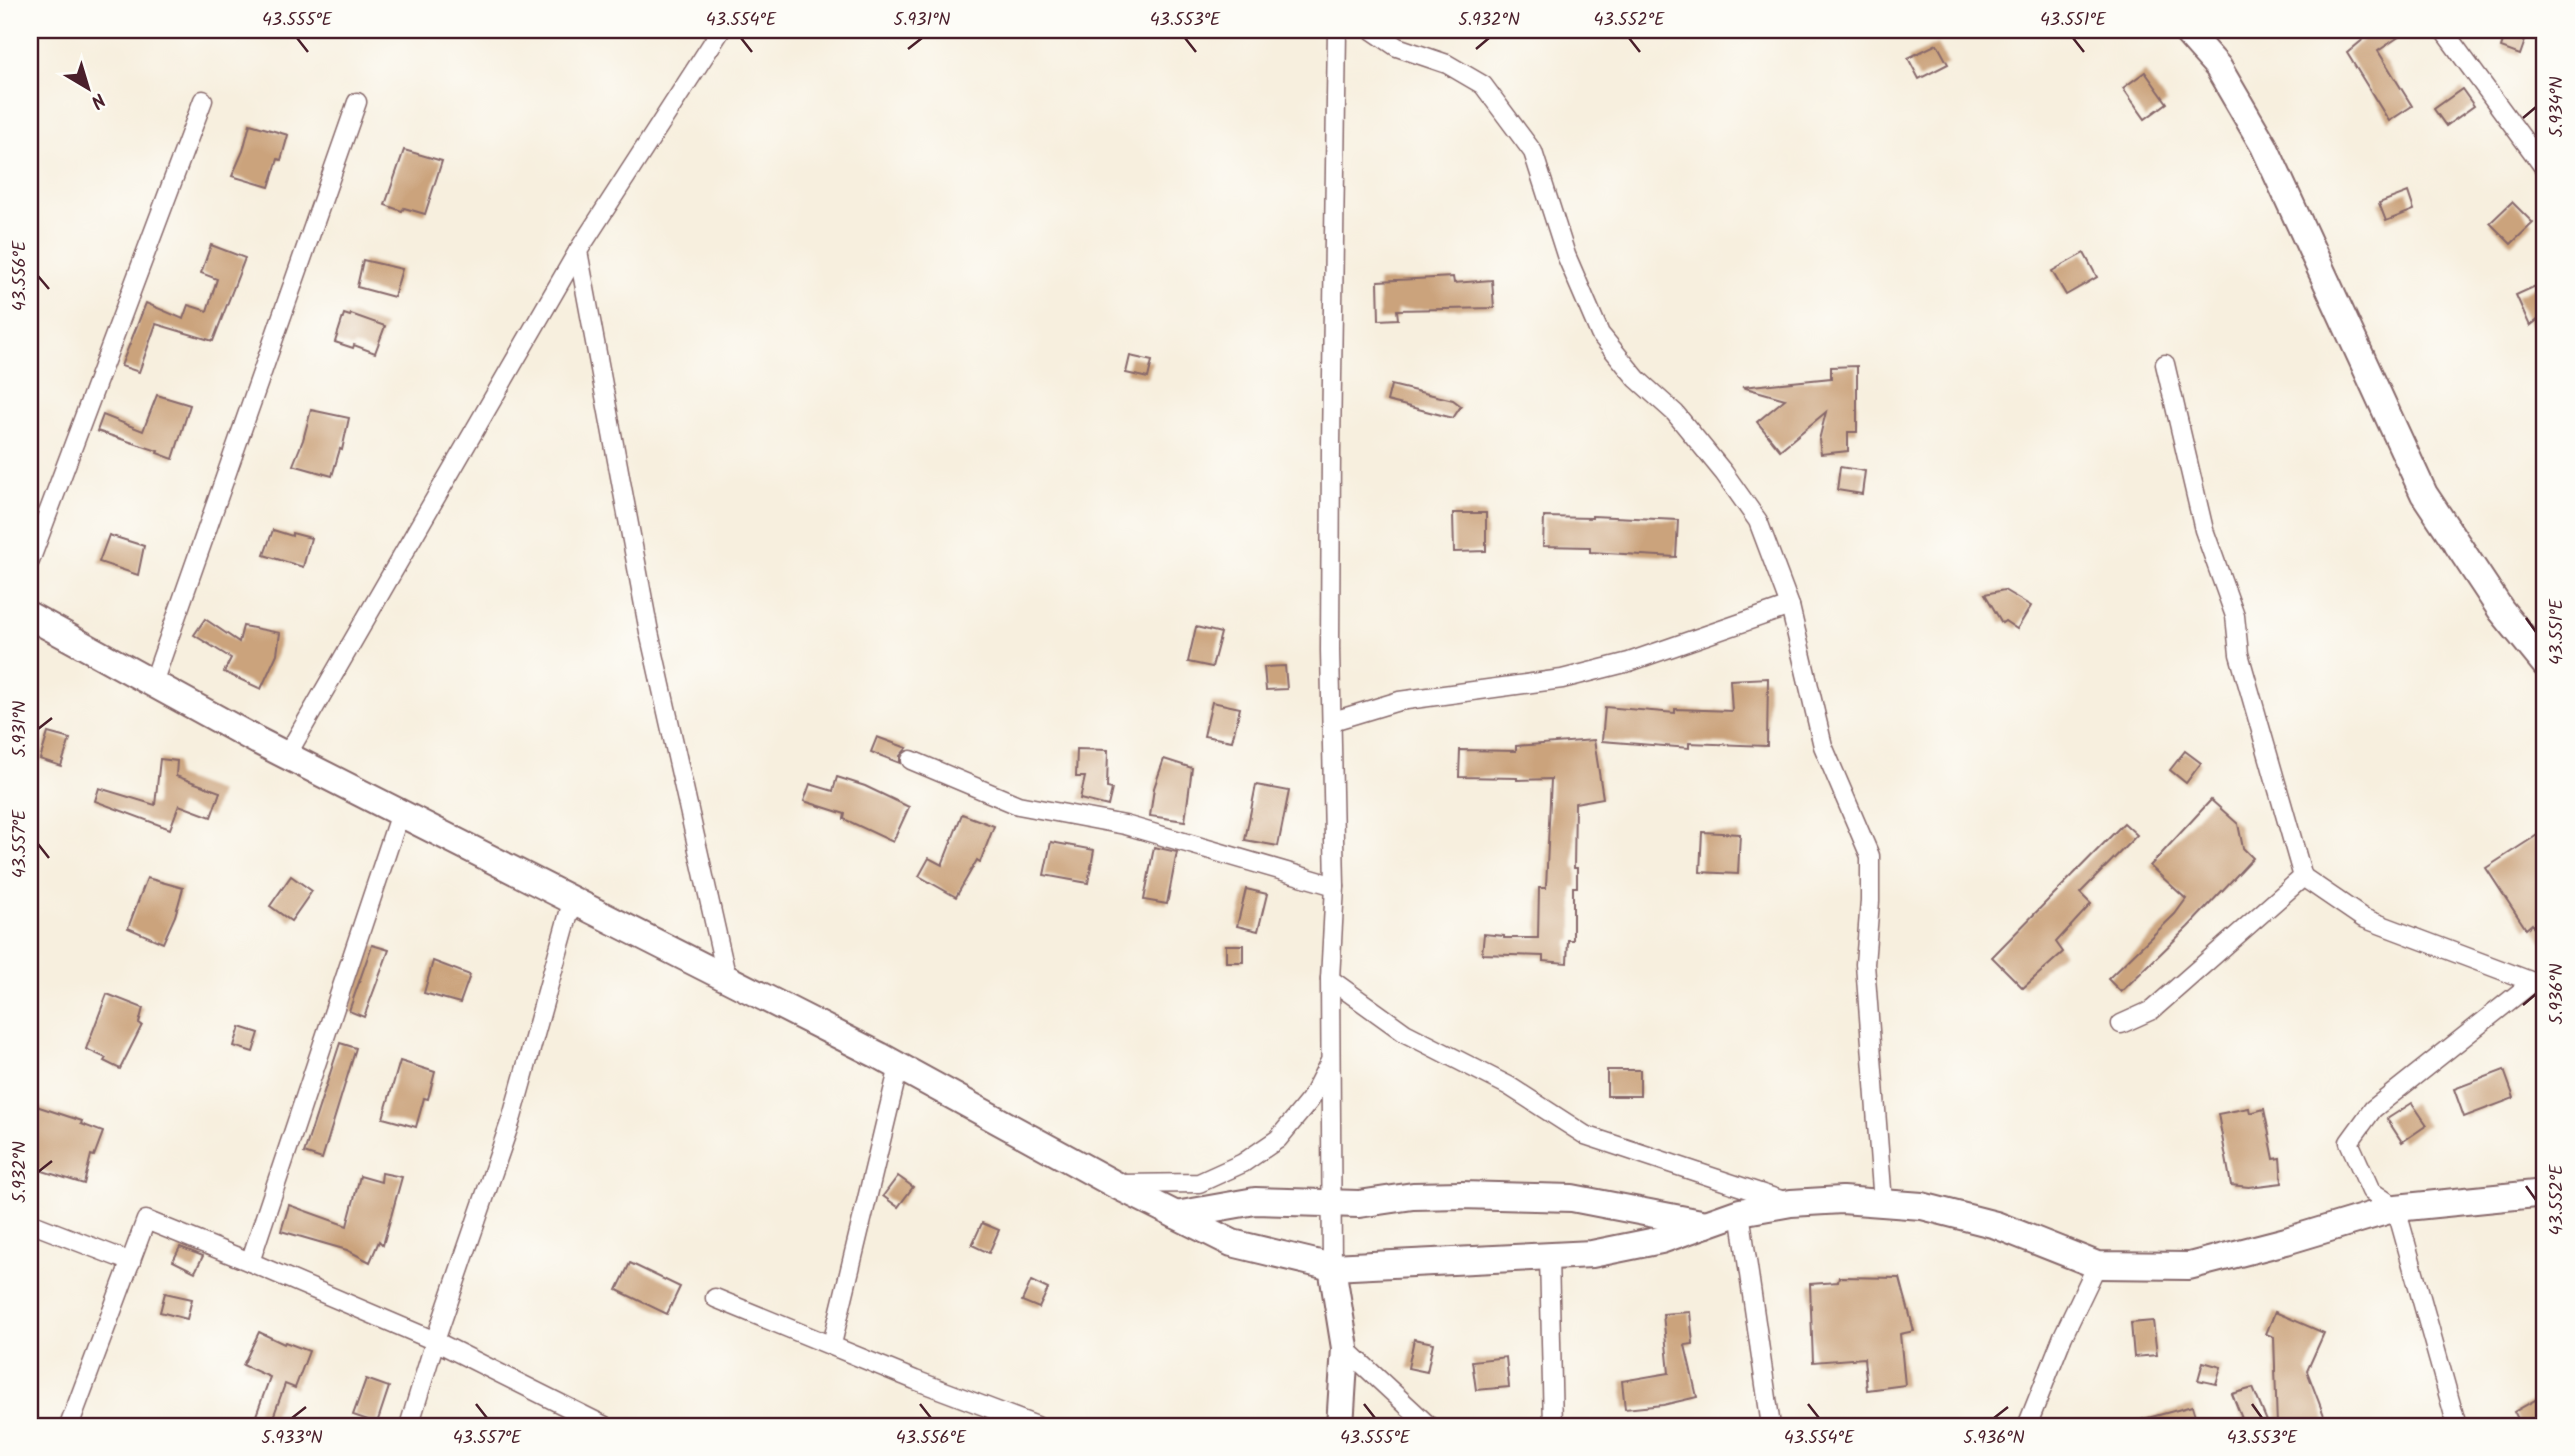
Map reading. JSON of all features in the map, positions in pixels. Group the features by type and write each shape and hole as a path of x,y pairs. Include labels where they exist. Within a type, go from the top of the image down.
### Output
{"street":[{"path":"287,755 578,251 721,30"},
{"path":"1338,30 1330,650 1335,886 1330,979 1332,1267 1345,1348 1340,1426"},
{"path":"1373,30 1397,47 1447,64 1483,85 1533,152 1566,255 1600,334 1637,379 1675,413 1724,473 1758,521 1790,606 1823,746 1870,856 1865,964 1882,1203"},
{"path":"2185,30 2218,67 2264,146 2424,494 2501,610 2545,664"},
{"path":"2443,30 2545,169"},
{"path":"30,561 203,100"},
{"path":"153,683 357,102"},
{"path":"578,251 649,632 727,979"},
{"path":"2165,364 2204,530 2235,616 2239,654 2303,877 2363,918 2533,982 2373,1109 2349,1142 2371,1191 2396,1208 2457,1426"},
{"path":"1333,721 1399,701 1576,675 1629,662 1790,606"},
{"path":"30,616 287,755 899,1066 1114,1184 1232,1243 1332,1267 1592,1254 1661,1240 1740,1212 1791,1203 1842,1200 1922,1206 1996,1225 2097,1265 2189,1266 2396,1208 2545,1193"},
{"path":"911,760 1018,805 1125,825 1335,886"},
{"path":"250,1262 400,813"},
{"path":"2121,1024 2152,1010 2303,877"},
{"path":"409,1426 435,1341 512,1117 572,902"},
{"path":"1330,979 1405,1033 1509,1086 1585,1135 1791,1203"},
{"path":"1114,1184 1199,1183 1243,1163 1278,1139 1310,1100 1331,1059"},
{"path":"832,1345 899,1066"},
{"path":"1176,1215 1255,1201 1359,1204 1413,1196 1572,1198 1708,1224"},
{"path":"1740,1212 1771,1426"},
{"path":"69,1426 146,1220 435,1341 605,1426"},
{"path":"30,1223 131,1262"},
{"path":"1549,1256 1553,1426"},
{"path":"2027,1426 2063,1336 2097,1265"},
{"path":"715,1298 915,1380 1037,1426"},
{"path":"1345,1348 1429,1426"}],"building":[{"path":"2361,30 2409,30 2378,51 2412,106 2389,121 2347,53 2366,37"},
{"path":"2507,30 2527,35 2520,55 2501,48"},
{"path":"1937,44 1948,64 1919,79 1908,58"},
{"path":"2145,72 2167,103 2145,119 2123,88"},
{"path":"2462,89 2474,106 2446,126 2434,109"},
{"path":"250,124 288,135 269,187 232,176 243,151"},
{"path":"404,150 442,161 425,214 404,208 402,211 385,205"},
{"path":"2408,192 2414,210 2386,221 2379,203"},
{"path":"2512,202 2533,223 2511,244 2490,223"},
{"path":"211,245 245,258 213,341 156,324 139,372 121,366 146,303 183,319 188,305 207,311 217,279 201,273"},
{"path":"2084,253 2097,277 2066,295 2052,271"},
{"path":"363,260 402,269 394,297 357,287"},
{"path":"1453,277 1454,283 1492,280 1494,308 1397,310 1398,319 1379,320 1378,281"},
{"path":"2540,284 2545,293 2545,314 2530,326 2516,295"},
{"path":"344,314 385,326 375,353 354,345 353,348 335,342"},
{"path":"1130,356 1152,361 1148,378 1126,373"},
{"path":"1857,366 1857,432 1848,432 1848,451 1821,454 1819,440 1826,412 1780,450 1757,422 1785,399 1742,387 1831,378 1831,367"},
{"path":"1391,385 1453,400 1461,406 1453,418 1387,401"},
{"path":"157,395 190,405 173,459 157,453 158,451 97,431 103,415 143,431"},
{"path":"311,410 349,418 342,450 340,449 332,476 293,465"},
{"path":"1840,467 1865,471 1862,494 1837,490"},
{"path":"1453,513 1486,513 1486,551 1454,552"},
{"path":"1544,517 1678,520 1676,557 1590,552 1590,547 1543,546"},
{"path":"273,530 311,538 303,567 264,555"},
{"path":"109,535 144,546 138,575 99,562"},
{"path":"2004,590 2031,606 2017,629 2005,621 2002,623 1985,594"},
{"path":"205,619 239,642 243,626 280,633 277,654 261,689 224,672 231,658 194,635"},
{"path":"1196,627 1221,633 1212,667 1188,662"},
{"path":"1285,666 1287,689 1266,690 1264,667"},
{"path":"1768,678 1767,746 1689,743 1689,748 1602,741 1605,707 1675,713 1675,709 1732,711 1730,680"},
{"path":"1212,702 1240,708 1232,741 1204,736"},
{"path":"48,733 70,739 61,766 40,759"},
{"path":"877,737 907,748 900,756 900,763 871,752"},
{"path":"1594,740 1603,798 1575,803 1574,868 1577,868 1577,887 1573,887 1573,940 1568,940 1567,963 1543,961 1543,956 1482,954 1484,934 1504,938 1538,938 1539,888 1546,888 1551,779 1459,777 1460,750 1516,751 1516,746"},
{"path":"1077,749 1108,750 1107,788 1112,789 1108,806 1080,799 1085,777 1076,777"},
{"path":"2185,751 2201,763 2186,783 2170,770"},
{"path":"160,759 177,761 176,776 220,792 211,817 179,805 170,829 95,801 99,788 155,805"},
{"path":"1164,759 1192,768 1185,821 1150,816 1154,788"},
{"path":"837,777 865,786 909,807 893,842 844,819 845,814 804,801 810,784 833,791"},
{"path":"1256,785 1289,791 1278,846 1245,840"},
{"path":"2211,800 2238,824 2243,848 2253,858 2188,927 2121,992 2108,979 2175,914 2186,899 2150,866"},
{"path":"962,814 994,826 980,862 977,860 956,897 919,876 929,858 942,865"},
{"path":"2124,823 2137,835 2080,893 2091,904 2056,942 2063,952 2023,988 1992,957"},
{"path":"2545,830 2545,946 2532,924 2526,929 2486,868"},
{"path":"1702,832 1740,834 1738,874 1700,872"},
{"path":"1051,842 1094,850 1088,883 1044,875"},
{"path":"1154,847 1177,852 1167,904 1144,900"},
{"path":"291,876 312,891 291,921 270,906"},
{"path":"147,878 183,888 163,943 128,928"},
{"path":"1246,889 1267,894 1258,931 1237,926"},
{"path":"372,945 389,950 364,1017 349,1011"},
{"path":"1226,945 1243,945 1243,962 1226,962"},
{"path":"433,961 470,975 460,1003 424,993"},
{"path":"107,994 143,1008 139,1023 142,1025 120,1069 104,1061 106,1058 86,1049"},
{"path":"240,1027 259,1033 253,1052 234,1046"},
{"path":"340,1043 356,1048 322,1159 304,1153"},
{"path":"400,1061 435,1072 428,1099 424,1098 416,1127 383,1118"},
{"path":"1607,1070 1640,1070 1640,1096 1607,1096"},
{"path":"2504,1070 2514,1098 2464,1117 2454,1089"},
{"path":"2412,1103 2427,1125 2402,1142 2387,1119"},
{"path":"30,1104 82,1121 81,1124 103,1132 94,1156 91,1155 84,1184 30,1167"},
{"path":"2249,1108 2250,1113 2264,1109 2274,1159 2280,1158 2282,1183 2249,1187 2231,1185 2218,1114"},
{"path":"382,1173 402,1177 383,1245 379,1241 370,1262 347,1250 281,1231 289,1205 347,1226 360,1176 381,1182"},
{"path":"898,1176 913,1187 898,1207 883,1196"},
{"path":"982,1223 999,1230 989,1253 972,1245"},
{"path":"180,1247 203,1256 195,1272 173,1261"},
{"path":"630,1263 680,1287 667,1314 617,1290"},
{"path":"1839,1277 1900,1278 1914,1331 1900,1334 1905,1385 1867,1390 1864,1358 1813,1362 1810,1284 1838,1282"},
{"path":"1031,1281 1048,1289 1039,1308 1022,1301"},
{"path":"165,1293 192,1299 187,1319 160,1312"},
{"path":"1690,1312 1693,1344 1685,1345 1697,1397 1663,1405 1625,1409 1622,1381 1669,1373 1663,1314"},
{"path":"2275,1312 2324,1333 2307,1371 2328,1426 2277,1426 2274,1337 2266,1334"},
{"path":"2153,1321 2157,1355 2134,1357 2131,1323"},
{"path":"259,1332 284,1344 285,1342 309,1351 295,1388 285,1384 270,1426 254,1421 270,1377 243,1365"},
{"path":"1414,1339 1433,1343 1427,1372 1408,1368"},
{"path":"1506,1357 1509,1387 1476,1390 1472,1361"},
{"path":"2203,1362 2221,1367 2216,1384 2198,1380"},
{"path":"366,1379 389,1387 377,1423 353,1415"},
{"path":"2253,1388 2269,1426 2245,1426 2232,1394"},
{"path":"2539,1398 2545,1410 2545,1426 2521,1426 2514,1412"},
{"path":"2192,1406 2198,1426 2138,1426 2137,1421"}]}
